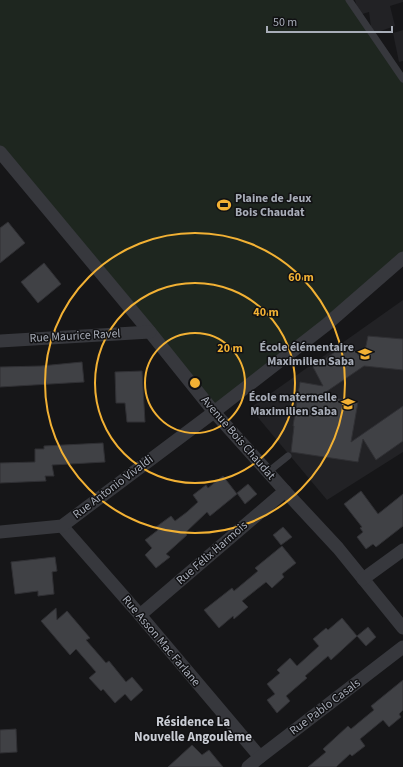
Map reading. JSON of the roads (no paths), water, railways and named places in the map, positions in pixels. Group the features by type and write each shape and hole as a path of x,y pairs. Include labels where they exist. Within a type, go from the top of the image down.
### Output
{"street":[{"name":"Avenue Bois Chaudat","path":"0,152 150,332 214,412 338,548 403,628"},
{"name":"Rue Antonio Vivaldi","path":"0,532 62,526 214,412 326,325 403,258"},
{"name":"Rue Maurice Ravel","path":"0,341 150,332"},
{"name":"Rue Félix Harmois","path":"140,615 285,491"},
{"name":"Rue Asson Mac Farlane","path":"62,526 140,615 260,757"},
{"path":"363,579 403,550"},
{"name":"Rue Pablo Casals","path":"248,767 403,647"}],"lane":[{"path":"349,0 403,79"},
{"path":"268,472 288,456"}],"place":[{"name":"Plaine de Jeux Bois Chaudat","path":"224,205"},
{"name":"École élémentaire Maximilien Saba","path":"365,354"},
{"name":"École maternelle Maximilien Saba","path":"348,404"}],"district":[{"name":"Résidence La Nouvelle Angoulème","path":"193,730"}]}
